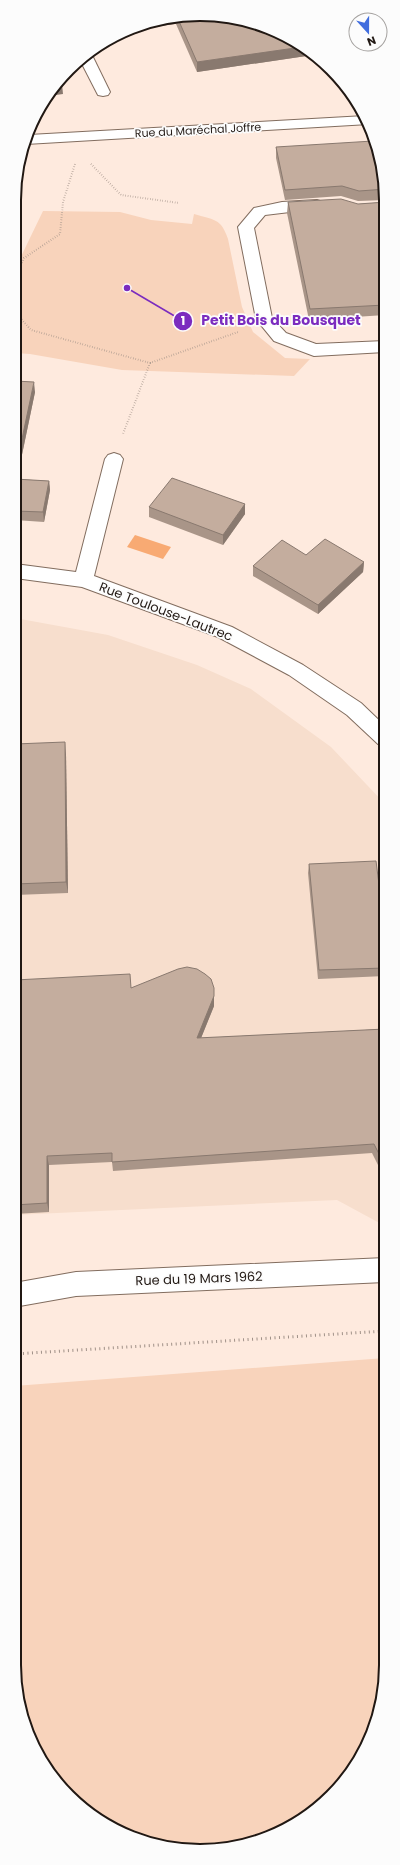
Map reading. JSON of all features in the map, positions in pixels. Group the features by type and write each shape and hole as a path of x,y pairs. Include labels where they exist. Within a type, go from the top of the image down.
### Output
{"street":[{"path":"88,60 103,92"},
{"name":"Rue du Maréchal Joffre","path":"31,140 361,120"},
{"path":"333,204 282,207 260,211 246,227 264,319 280,337 314,350 379,347"},
{"name":"Rue Toulouse-Lautrec","path":"84,580 114,459"},
{"name":"Rue Toulouse-Lautrec","path":"21,572 84,580 225,632 296,670 354,709 379,732"},
{"name":"Rue du 19 Mars 1962","path":"21,1294 76,1284 379,1270"}],"path":[{"path":"21,266 24,258 60,234 63,202 76,159"},
{"path":"89,162 121,194 179,203"},
{"path":"21,319 31,330 150,363 266,322"},
{"path":"114,459 150,363"},
{"path":"21,1354 379,1331"}],"shaded area":[{"path":"43,211 120,212 151,220 192,224 194,214 212,219 223,227 228,239 242,307 253,332 285,358 310,359 294,376 122,370 21,353 21,257"},
{"path":"135,535 171,547 163,559 127,547"},
{"path":"21,619 108,635 197,665 251,689 331,747 379,798 379,1223 337,1200 21,1215"},
{"path":"379,1358 379,1677 376,1700 370,1723 361,1744 342,1774 318,1800 290,1820 258,1835 235,1841 212,1844 188,1844 165,1841 142,1835 121,1826 101,1814 73,1792 51,1764 39,1744 30,1723 24,1700 21,1677 21,1385"}],"building":[{"path":"212,21 235,24 258,30 279,39 295,48 197,62 180,23"},
{"path":"370,141 376,165 379,190 359,191 342,186 285,190 276,147"},
{"path":"341,199 358,204 379,202 379,305 310,309 288,202"},
{"path":"21,381 34,382 21,444"},
{"path":"172,478 245,504 223,535 149,507"},
{"path":"21,479 49,481 43,512 21,511"},
{"path":"325,539 364,562 318,605 253,566 282,540 306,555"},
{"path":"65,742 66,882 21,884 21,744"},
{"path":"376,861 379,885 379,968 319,970 309,864"},
{"path":"187,967 197,969 211,979 214,988 214,996 197,1038 379,1029 379,1154 374,1144 112,1162 112,1153 47,1156 47,1203 21,1205 21,980 130,974 131,988 178,969"}],"place":[{"name":"Petit Bois du Bousquet","path":"127,288"}]}
